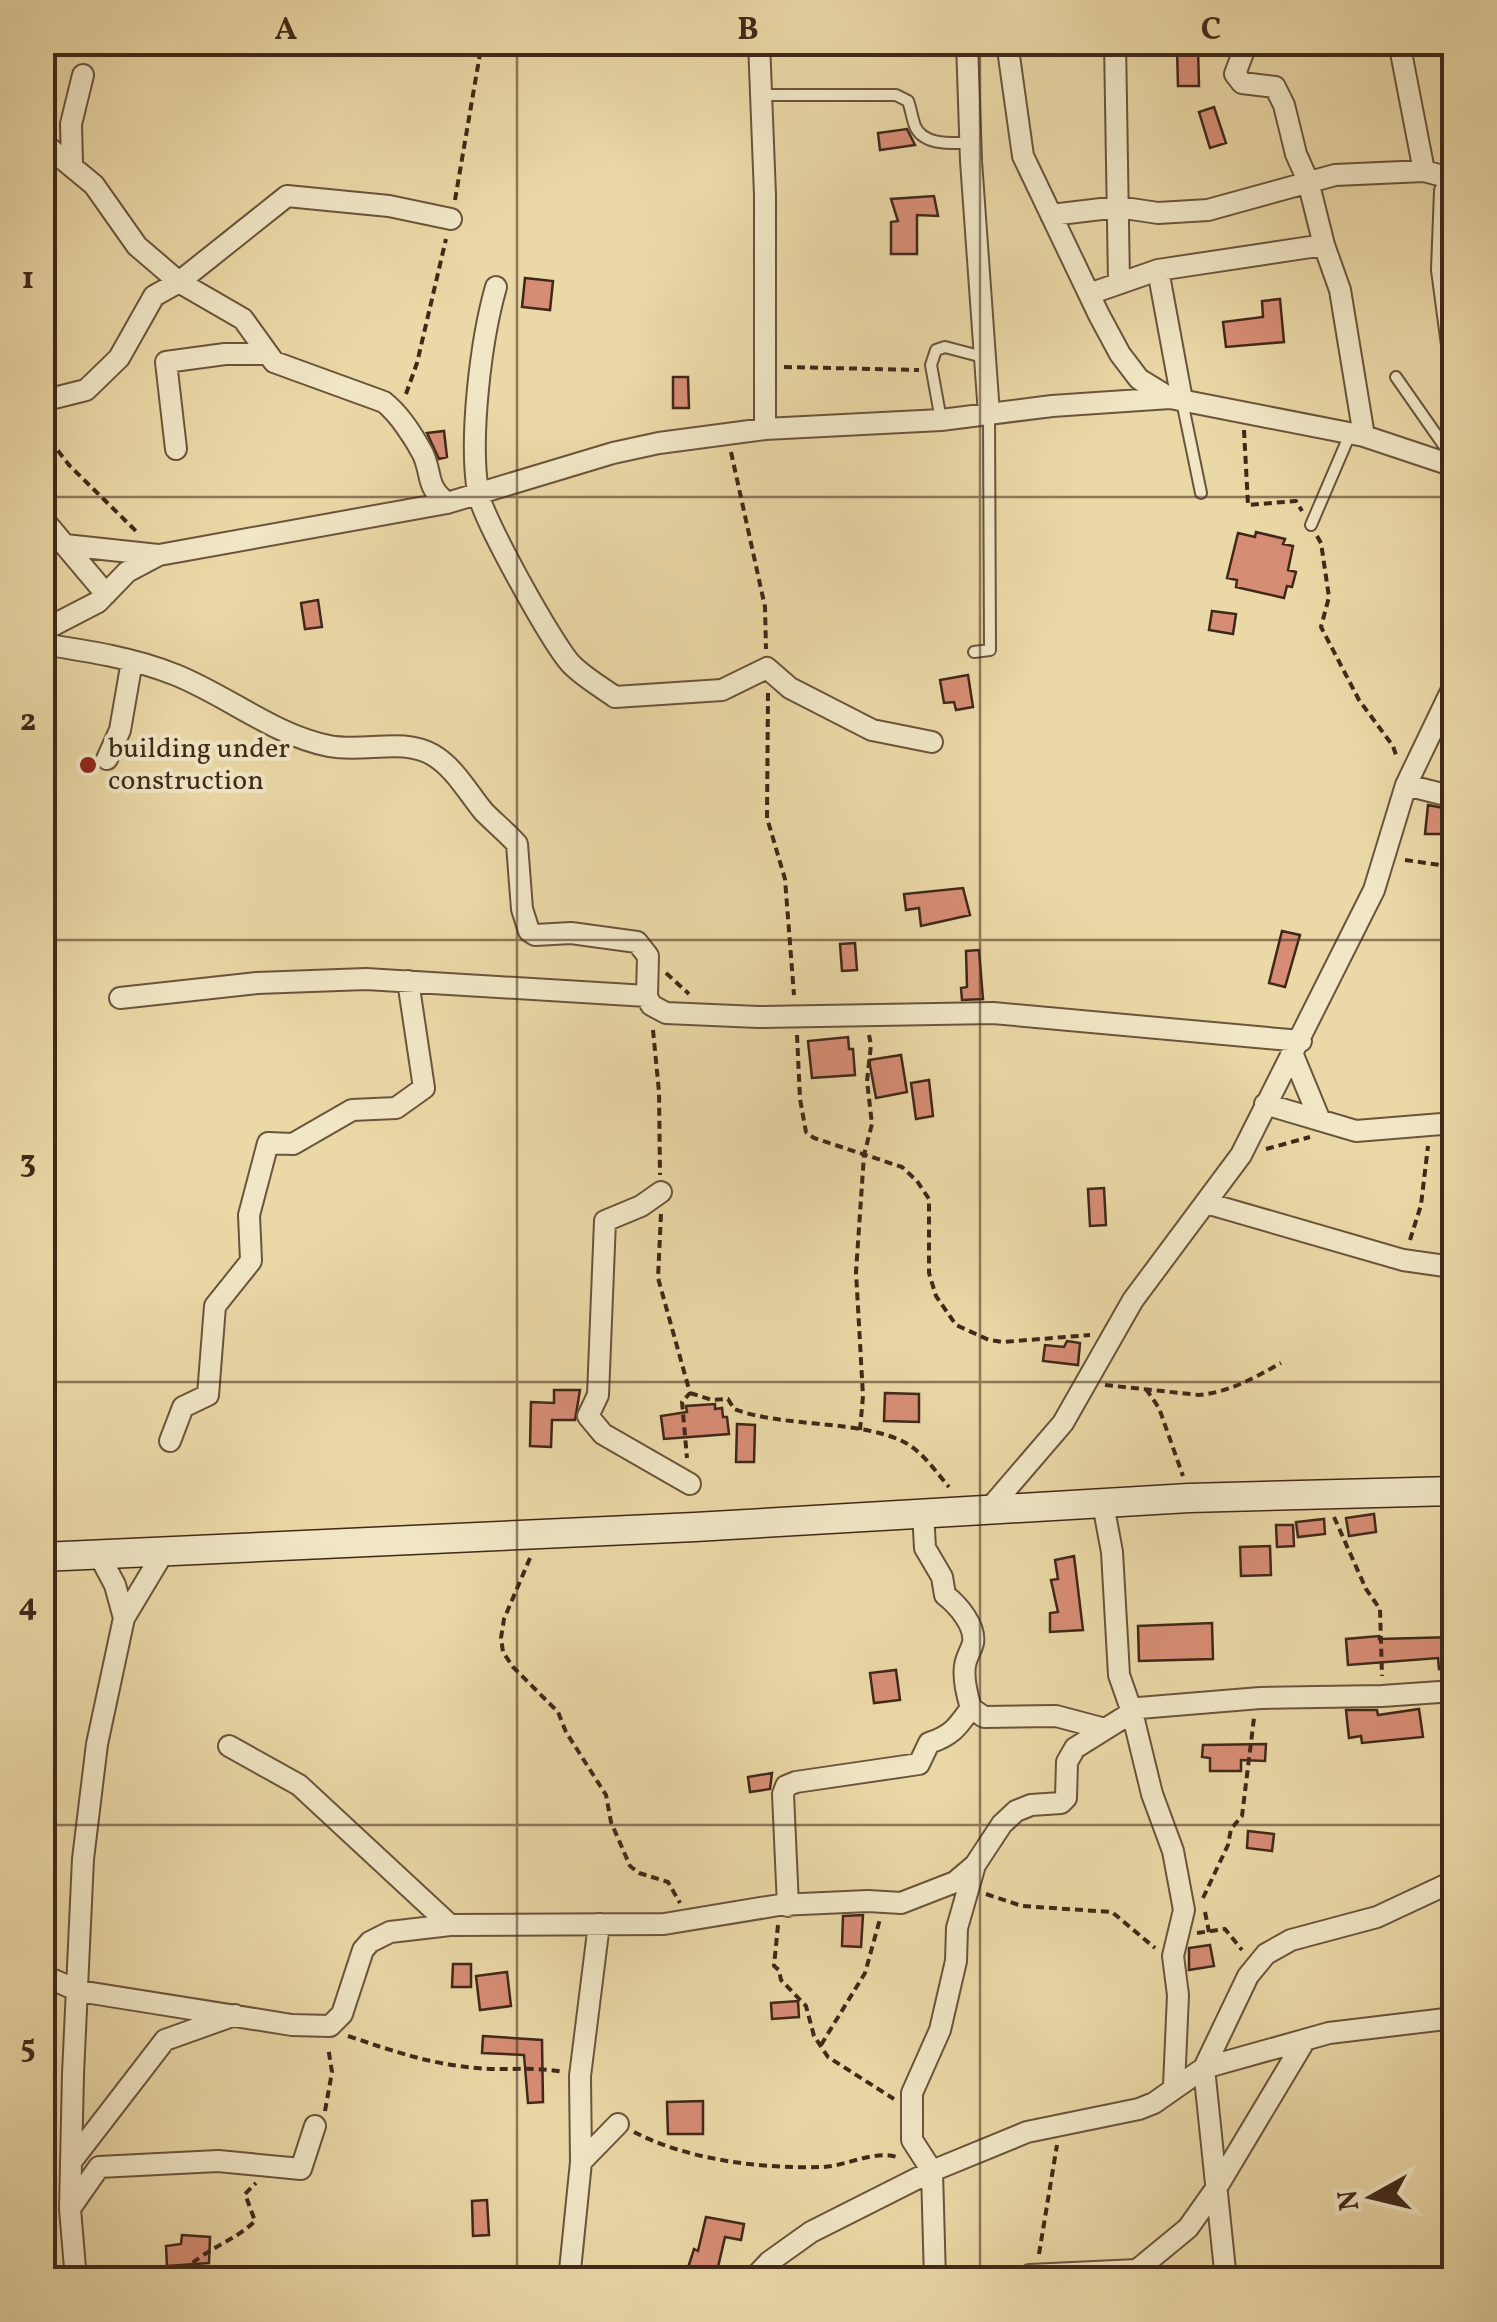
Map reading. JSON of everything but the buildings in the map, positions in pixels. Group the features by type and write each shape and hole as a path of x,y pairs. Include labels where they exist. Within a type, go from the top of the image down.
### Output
{"main road":[{"path":"42,1557 1189,1498 1454,1491"}],"street":[{"path":"759,42 766,429"},
{"path":"967,42 989,414"},
{"path":"1006,42 1023,156 1051,215 1120,354 1139,379 1176,399"},
{"path":"1116,42 1118,283"},
{"path":"1247,42 1235,68 1236,78 1250,85 1274,87 1279,94 1340,290 1357,435"},
{"path":"1399,42 1424,172"},
{"path":"72,164 72,124 83,76"},
{"path":"42,142 94,186 137,246 179,282 244,319 266,354 291,370 392,408 425,458 431,488 448,503"},
{"path":"1051,215 1118,207 1158,213 1208,210 1336,175 1424,172 1454,181 1445,190 1442,270 1454,360"},
{"path":"42,401 86,390 119,358 154,296 179,282 287,196 389,206 450,219"},
{"path":"1089,294 1158,270 1324,246"},
{"path":"1158,270 1176,399"},
{"path":"496,288 488,316 477,428 478,494 523,587 571,664 615,697 722,690 767,668 790,688 872,730 932,742"},
{"path":"176,449 166,362 225,354 266,354"},
{"path":"65,545 160,555 448,503 613,453 727,432 941,420 1176,399 1357,435 1454,463"},
{"path":"42,518 106,594"},
{"path":"42,631 98,602 128,572 160,555"},
{"path":"42,644 132,661 175,674 302,738 350,749 403,744 434,756 517,844 522,909 529,931 637,942 648,956 649,1000"},
{"path":"108,759 120,730 132,661"},
{"path":"980,1508 1063,1423 1162,1258 1240,1155 1374,890 1406,785 1454,685"},
{"path":"1406,785 1454,797"},
{"path":"120,998 257,983 366,979 649,1000 666,1012 711,1015 993,1013 1297,1048"},
{"path":"170,1441 183,1406 208,1396 215,1306 251,1260 250,1214 268,1143 293,1144 352,1110 396,1108 424,1088 408,981"},
{"path":"1297,1048 1319,1118"},
{"path":"1265,1104 1356,1131 1454,1123"},
{"path":"661,1192 641,1206 606,1221 598,1395 588,1416 603,1434 690,1484"},
{"path":"1206,1203 1403,1260 1445,1266 1454,1262"},
{"path":"1103,1504 1112,1552 1119,1675 1152,1794 1174,1850 1184,1910 1176,1946 1174,2086"},
{"path":"784,1906 786,1786 918,1764 929,1743 962,1726 971,1708 964,1672 974,1638 971,1624 956,1603 945,1596 942,1577 928,1556 923,1512"},
{"path":"98,1553 116,1585 124,1618"},
{"path":"76,2280 71,2162 84,1859 96,1744 124,1618 163,1553"},
{"path":"42,1975 79,1991 315,2028 330,2026 342,2014 362,1950 390,1932 450,1925 687,1922 784,1906 901,1903 930,1893 955,1882 975,1865 1002,1824 1016,1811 1031,1805 1061,1803 1066,1798 1067,1762 1075,1748 1139,1708 1260,1698 1454,1691"},
{"path":"971,1708 984,1717 1056,1716 1105,1730"},
{"path":"230,1746 299,1785 450,1925"},
{"path":"936,2280 932,2171 912,2140 912,2093 940,2030 975,1865"},
{"path":"1226,2280 1204,2068 1253,1968 1266,1954 1291,1940 1377,1917 1454,1881"},
{"path":"569,2280 580,2162 580,2076 600,1924"},
{"path":"71,2162 165,2040 237,2014"},
{"path":"752,2280 769,2262 811,2232 932,2171 1027,2132 1139,2110 1204,2068 1305,2040 1454,2018"},
{"path":"1030,2275 1137,2270 1188,2228 1305,2040"},
{"path":"580,2162 618,2124"},
{"path":"70,2209 99,2167 218,2162 300,2169 316,2126"}],"lane":[{"path":"762,95 896,95 908,101 918,132 924,137 970,143"},
{"path":"941,420 931,366 936,350 946,347 983,357"},
{"path":"1396,378 1454,463"},
{"path":"1176,399 1201,493"},
{"path":"974,652 990,650 989,414"},
{"path":"1311,526 1357,435"}],"path":[{"path":"765,364 798,370 903,368 912,372 931,366"},
{"path":"1242,410 1248,505 1296,501 1321,543 1328,597 1322,626 1359,700 1393,746 1406,785"},
{"path":"42,430 69,465 160,555"},
{"path":"727,432 765,607 767,818 785,878 800,1099 806,1132 902,1167 912,1175 930,1199 929,1273 936,1296 956,1325 988,1340 1004,1342 1076,1334 1113,1335"},
{"path":"1385,857 1454,867"},
{"path":"648,956 711,1015"},
{"path":"649,1000 659,1092 658,1278 690,1393"},
{"path":"860,1430 863,1396 856,1272 864,1155 872,1124 867,1081 871,1045 867,1015"},
{"path":"1403,1260 1422,1206 1430,1127"},
{"path":"1240,1155 1343,1128"},
{"path":"1086,1383 1199,1396 1236,1388 1281,1362"},
{"path":"1146,1389 1171,1437 1189,1498"},
{"path":"690,1393 712,1400 728,1399 734,1409 774,1420 792,1418 814,1426 860,1430 906,1443 980,1508"},
{"path":"690,1393 682,1402 690,1484"},
{"path":"1316,1493 1338,1523 1357,1572 1380,1609 1382,1696"},
{"path":"541,1534 504,1619 500,1638 503,1652 512,1667 558,1712 566,1732 606,1795 611,1822 630,1866 668,1882 687,1922"},
{"path":"1209,1932 1203,1897 1228,1845 1231,1830 1242,1816 1247,1754 1260,1698"},
{"path":"968,1889 1022,1906 1112,1912 1153,1947 1176,1946 1224,1930 1240,1946 1253,1968"},
{"path":"820,2047 865,1974 888,1901"},
{"path":"784,1906 774,1966 781,1980 806,2006 820,2047 828,2057 894,2099 913,2104"},
{"path":"1030,2275 1046,2224 1060,2125"},
{"path":"188,2268 198,2280"}],"place":[{"name":"building under construction","path":"88,765"}]}
